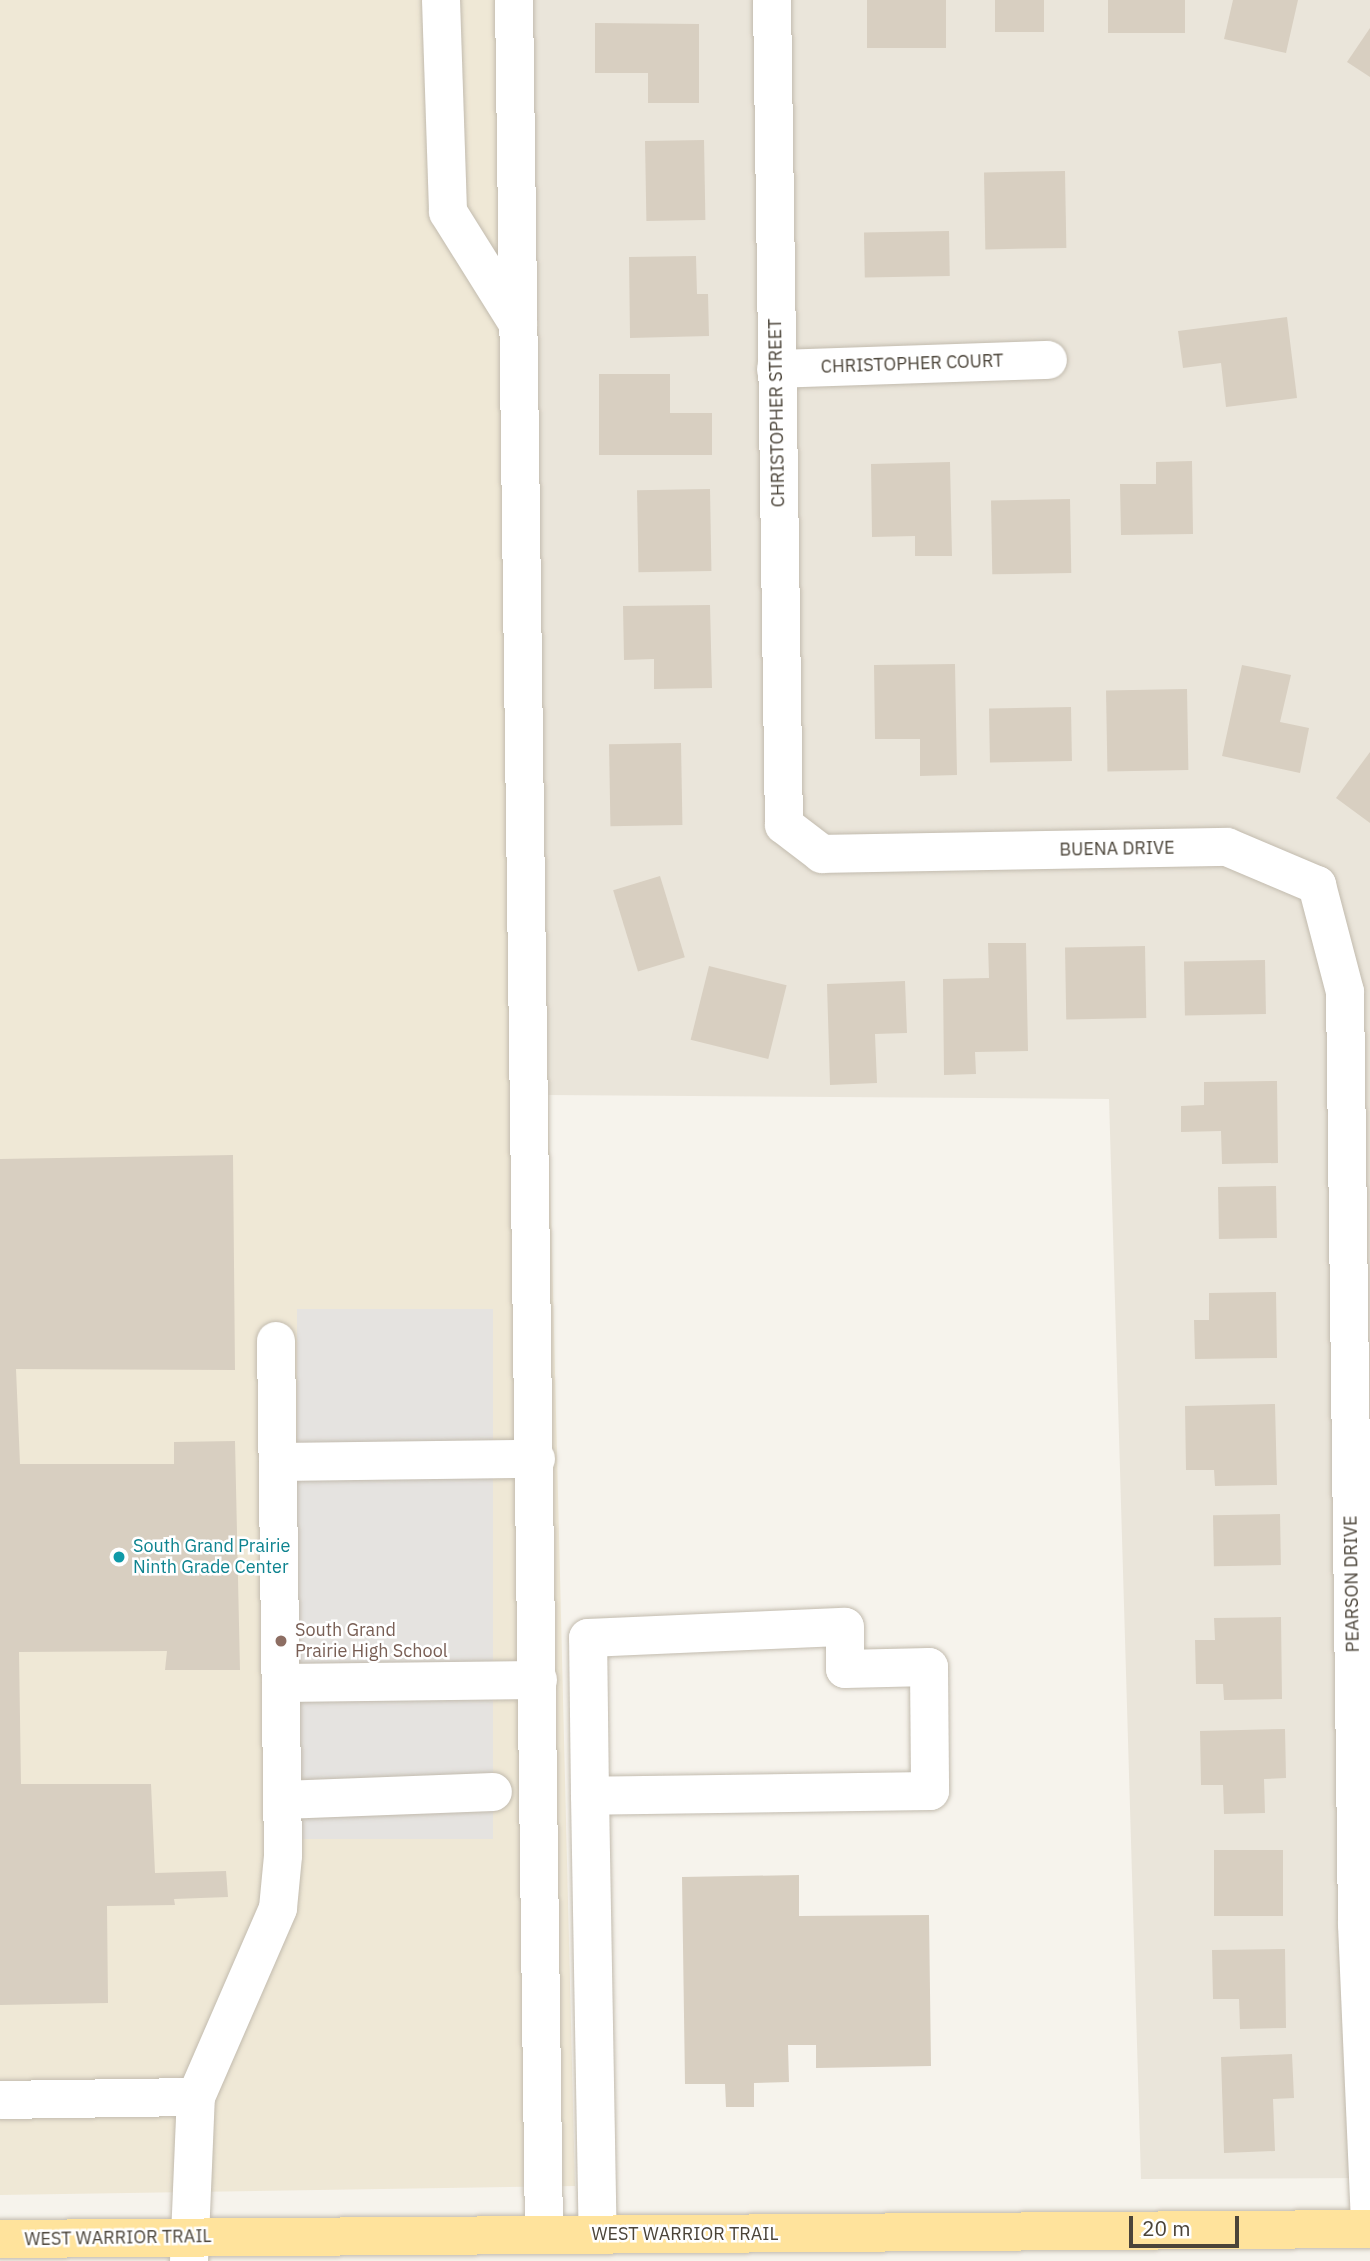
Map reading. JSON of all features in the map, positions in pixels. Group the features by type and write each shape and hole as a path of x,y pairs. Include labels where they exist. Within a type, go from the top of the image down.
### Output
{"main road":[{"name":"WEST WARRIOR TRAIL","path":"0,2239 189,2249 544,2235 1370,2229"}],"street":[{"path":"441,0 448,212 518,324"},
{"path":"514,0 536,1459 544,2235"},
{"name":"CHRISTOPHER STREET","path":"772,0 784,825"},
{"name":"CHRISTOPHER COURT","path":"776,369 1048,360"},
{"name":"BUENA DRIVE","path":"784,825 822,854 1227,847 1317,885 1358,992"},
{"name":"PEARSON DRIVE","path":"1358,992 1363,1925 1370,2217"},
{"path":"189,2249 196,2097 278,1908 282,1800 276,1341"},
{"path":"278,1462 536,1459"},
{"path":"590,1796 930,1791 929,1667 845,1669 845,1627 587,1637 598,2235"},
{"path":"281,1683 538,1680"},
{"path":"282,1800 493,1792"},
{"path":"0,2100 196,2097"}],"shaded area":[{"name":"South Grand Prairie High School","path":"0,0 527,0 535,558 575,2186 0,2195"},
{"path":"527,0 1370,0 1370,2178 1141,2179 1109,1099 548,1095"},
{"path":"297,1309 493,1309 493,1839 297,1839"}],"building":[{"path":"867,0 946,0 946,48 867,48"},
{"path":"995,0 1044,0 1044,32 995,32"},
{"path":"1108,0 1185,0 1185,33 1108,33"},
{"path":"1233,0 1298,0 1286,53 1224,39"},
{"path":"595,23 699,24 699,103 648,103 648,73 595,73"},
{"path":"1370,28 1370,77 1347,62"},
{"path":"704,140 705,220 646,221 645,141"},
{"path":"1065,171 1066,248 985,249 984,172"},
{"path":"949,231 950,276 865,277 864,232"},
{"path":"696,256 697,294 708,294 709,336 630,338 629,257"},
{"path":"1287,317 1297,398 1226,407 1221,363 1183,368 1178,331"},
{"path":"599,374 670,374 670,413 712,413 712,455 599,455"},
{"path":"1192,461 1193,534 1121,535 1120,484 1156,484 1156,462"},
{"path":"950,462 952,556 915,556 915,536 872,537 871,464"},
{"path":"710,489 711,571 638,572 637,490"},
{"path":"1070,499 1071,573 992,574 991,500"},
{"path":"710,605 712,688 654,689 654,659 624,660 623,606"},
{"path":"955,664 957,775 920,776 920,739 875,739 874,665"},
{"path":"1242,665 1291,675 1280,722 1309,728 1300,773 1222,756"},
{"path":"1187,689 1188,770 1107,771 1106,690"},
{"path":"1071,707 1072,761 990,762 989,708"},
{"path":"681,743 682,825 610,826 609,744"},
{"path":"1370,752 1370,823 1336,798"},
{"path":"660,876 685,957 638,972 613,890"},
{"path":"988,943 1026,943 1028,1051 975,1052 976,1074 944,1075 943,979 989,978"},
{"path":"1145,946 1146,1018 1066,1019 1065,947"},
{"path":"1265,960 1266,1014 1185,1015 1184,961"},
{"path":"709,966 787,985 768,1059 691,1040"},
{"path":"905,981 907,1033 875,1034 877,1083 830,1085 827,984"},
{"path":"1277,1081 1278,1163 1222,1164 1221,1131 1181,1132 1181,1106 1204,1105 1204,1082"},
{"name":"South Grand Prairie Ninth Grade Center","path":"233,1155 235,1370 16,1369 20,1464 174,1464 174,1442 235,1441 240,1670 165,1670 167,1651 19,1652 21,1784 151,1784 155,1873 226,1871 228,1897 174,1899 175,1905 107,1906 108,2003 0,2005 0,1159"},
{"path":"1276,1186 1277,1238 1219,1239 1218,1187"},
{"path":"1276,1292 1277,1358 1195,1359 1194,1320 1209,1320 1209,1293"},
{"path":"1275,1404 1277,1485 1215,1486 1214,1470 1186,1470 1185,1406"},
{"path":"1280,1514 1281,1565 1214,1566 1213,1515"},
{"path":"1281,1617 1282,1699 1224,1700 1223,1684 1196,1684 1195,1640 1215,1640 1214,1618"},
{"path":"1285,1729 1286,1778 1264,1779 1265,1813 1224,1814 1223,1785 1201,1785 1200,1731"},
{"path":"1214,1850 1283,1850 1283,1916 1214,1916"},
{"path":"799,1875 799,1916 929,1915 931,2066 816,2068 816,2045 788,2045 789,2082 754,2083 754,2107 726,2107 725,2084 685,2084 682,1877"},
{"path":"1285,1949 1286,2028 1240,2029 1239,1999 1213,1999 1212,1950"},
{"path":"1292,2054 1294,2098 1273,2099 1275,2151 1224,2153 1221,2057"}],"place":[{"name":"South Grand Prairie Ninth Grade Center","path":"119,1557"},
{"name":"South Grand Prairie High School","path":"281,1641"}]}
